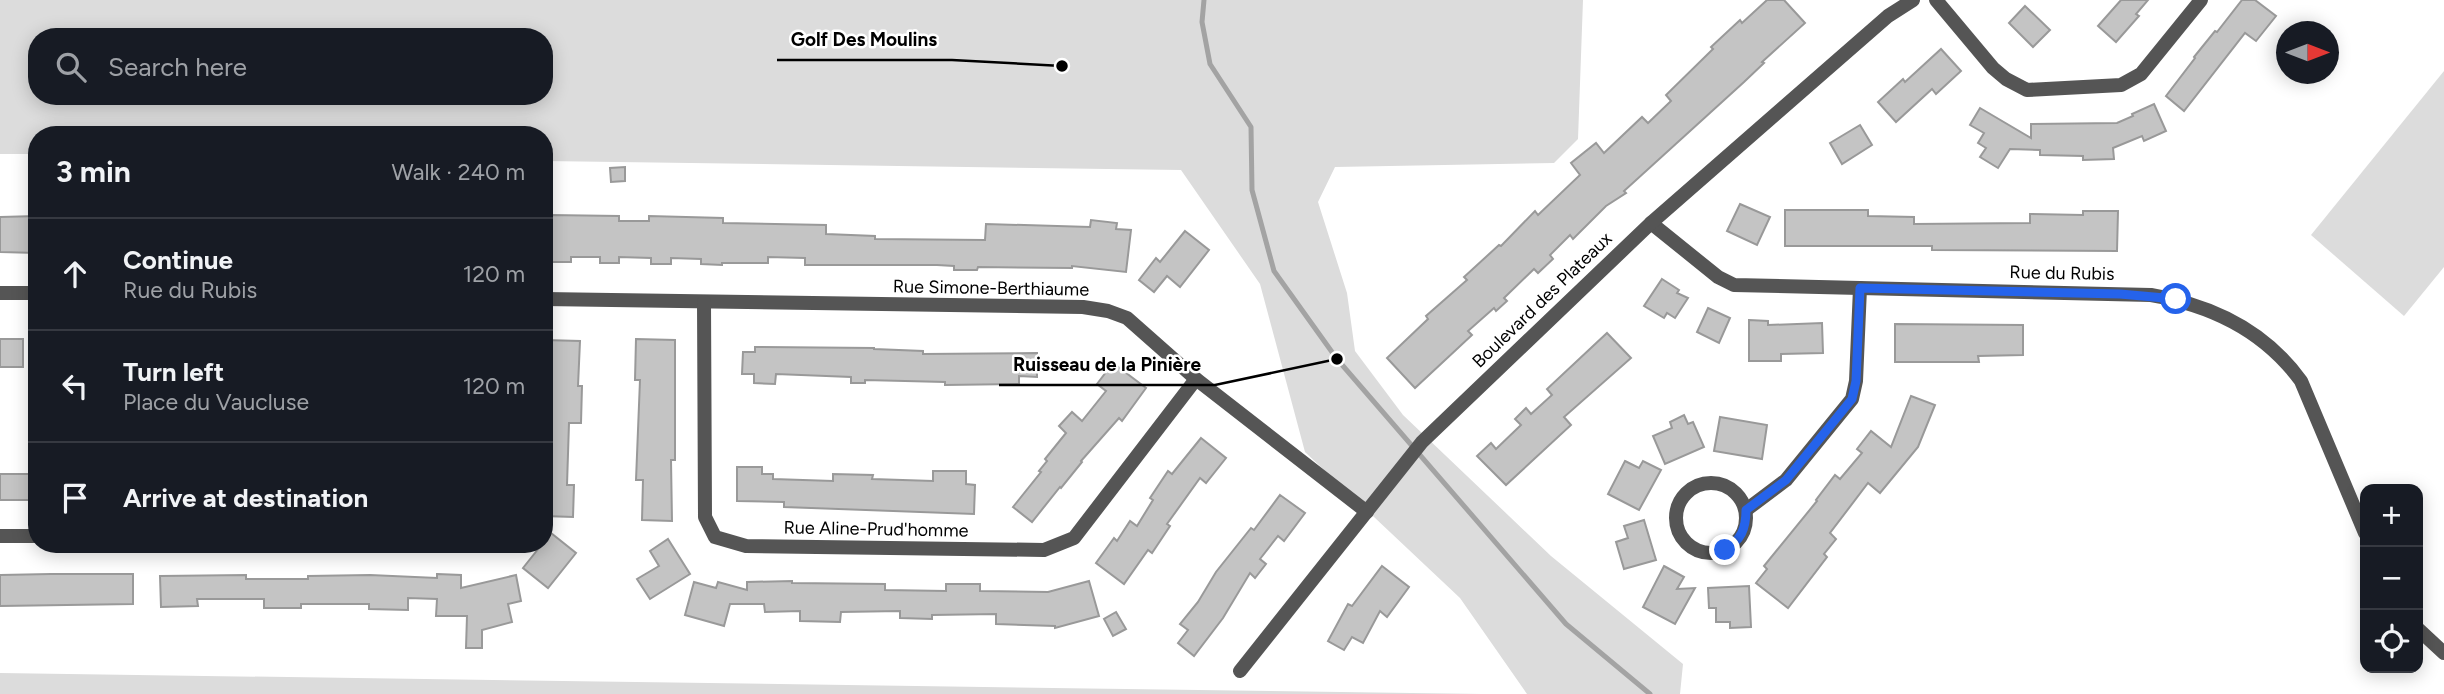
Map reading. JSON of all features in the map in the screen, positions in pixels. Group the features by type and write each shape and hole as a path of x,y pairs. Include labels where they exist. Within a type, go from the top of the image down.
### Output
{"street":[{"name":"Boulevard des Plateaux","path":"1240,671 1422,442 1651,222 1888,16 1913,0"},
{"path":"1936,0 1993,68 2006,79 2027,90 2121,85 2141,74 2201,0"},
{"name":"Rue du Rubis","path":"1651,222 1718,277 1734,285 2151,295 2203,307 2226,317 2271,346 2301,381 2360,521"},
{"path":"1746,510 1786,480 1852,399 1856,381 1860,288"},
{"path":"0,293 28,293"},
{"name":"Rue Simone-Berthiaume","path":"553,299 1083,307 1108,311 1127,318 1196,379 1367,512"},
{"name":"Rue Aline-Prud'homme","path":"705,302 705,517 715,537 746,546 1044,550 1074,538 1196,379"},
{"path":"1714,483 1734,491 1746,510 1746,522 1736,543 1714,553 1691,546 1682,537 1678,527 1679,505 1693,488 1703,484 1714,483"},
{"path":"0,536 28,536"},
{"path":"2423,634 2444,653"}],"shaded area":[{"path":"0,0 1583,0 1578,139 1554,163 1335,167 1318,202 1347,293 1355,351 1403,415 1551,556 1683,664 1680,694 1527,694 1460,598 1305,452 1260,284 1181,170 553,161 553,126 28,126 28,154 0,154"},
{"path":"2444,71 2444,267 2404,316 2311,235"},
{"path":"0,673 1482,694 0,694"}],"building":[{"path":"1767,0 1784,0 1805,23 1624,191 1626,193 1606,206 1573,239 1570,235 1550,255 1553,259 1538,273 1534,269 1504,298 1507,301 1496,311 1494,308 1468,331 1472,335 1415,388 1387,358 1428,319 1426,316 1467,280 1464,277 1501,246 1535,211 1538,215 1580,175 1571,163 1596,143 1604,153 1642,117 1648,123 1671,101 1666,95 1713,49 1711,47"},
{"path":"2121,0 2148,0 2136,14 2139,16 2116,42 2098,26"},
{"path":"2242,0 2255,0 2276,16 2256,41 2245,33 2184,111 2166,96 2194,57"},
{"path":"2025,6 2050,30 2033,47 2009,23"},
{"path":"1941,49 1961,71 1936,94 1932,89 1896,122 1878,102"},
{"path":"2154,104 2166,131 2144,141 2142,136 2113,148 2114,159 2083,160 2083,156 2040,155 2040,150 2010,149 1998,168 1980,157 1986,148 1978,143 1984,133 1970,125 1980,108 2031,138 2031,124 2117,123"},
{"path":"1860,125 1872,145 1842,164 1830,143"},
{"path":"625,167 625,181 611,182 610,168"},
{"path":"1740,204 1770,217 1757,245 1727,231"},
{"path":"1785,210 1868,210 1868,216 1914,217 1914,224 2030,223 2030,214 2083,215 2083,211 2118,211 2117,251 1932,250 1932,246 1785,246"},
{"path":"553,215 619,216 619,221 649,221 649,216 723,218 723,223 826,225 826,234 875,236 875,239 985,240 986,224 1090,227 1091,220 1117,223 1116,229 1131,230 1126,272 1072,266 978,267 977,270 954,270 954,266 937,265 805,265 805,258 768,257 768,263 722,265 701,264 701,259 671,258 671,264 651,264 651,258 619,257 619,263 600,263 600,257 571,257 571,262 553,262"},
{"path":"28,216 28,253 0,252 0,217"},
{"path":"1185,231 1209,250 1180,287 1167,276 1154,292 1139,280 1156,258 1160,262"},
{"path":"1662,279 1679,290 1677,293 1688,298 1675,318 1667,313 1664,318 1644,306"},
{"path":"1708,308 1730,318 1719,343 1697,332"},
{"path":"1749,320 1768,321 1768,325 1822,323 1823,353 1781,354 1781,361 1749,361"},
{"path":"1895,324 2023,325 2023,355 1978,356 1979,362 1895,362"},
{"path":"1607,333 1631,358 1564,417 1571,425 1506,485 1477,456 1491,443 1496,449 1521,425 1515,419 1526,408 1531,414 1552,395 1547,389"},
{"path":"0,339 23,339 23,367 0,367"},
{"path":"636,339 675,340 672,521 642,520 643,480 636,480 640,380 635,380"},
{"path":"553,340 580,341 578,386 582,386 581,423 569,423 567,485 574,485 573,517 553,516"},
{"path":"755,347 874,348 923,351 923,354 1037,353 1037,377 1019,376 1019,384 945,385 945,382 865,380 865,383 851,383 851,377 776,374 775,384 754,383 754,374 742,374 743,352 755,352"},
{"path":"1113,363 1146,388 1122,421 1119,418 1032,522 1013,507 1041,472 1039,471 1047,461 1045,459 1066,433 1059,426 1072,412 1082,421 1106,391 1097,384"},
{"path":"1911,396 1935,405 1918,447 1880,493 1868,483 1830,533 1836,539 1824,554 1827,557 1788,608 1756,583 1767,569 1764,566 1835,475 1840,479 1862,453 1857,449 1871,431 1891,447"},
{"path":"1684,415 1688,424 1693,422 1704,447 1665,464 1653,436 1672,428 1670,422"},
{"path":"1720,417 1767,425 1762,459 1714,451"},
{"path":"1201,438 1226,458 1206,483 1200,478 1167,524 1170,526 1152,553 1148,550 1124,584 1096,563 1114,538 1117,541 1130,521 1137,526 1153,500 1150,498 1168,471 1172,474"},
{"path":"1625,461 1639,468 1643,461 1661,470 1639,510 1608,494"},
{"path":"737,467 762,467 762,474 773,474 773,479 833,481 833,474 873,475 872,479 933,481 933,471 966,471 966,484 975,485 974,514 784,507 784,502 737,501"},
{"path":"0,474 28,474 28,500 0,500"},
{"path":"1280,495 1305,513 1284,541 1278,536 1260,559 1266,564 1255,578 1250,573 1223,618 1194,656 1178,643 1188,630 1180,624 1198,602 1216,572 1251,528 1254,530"},
{"path":"1644,520 1656,560 1624,569 1616,542 1628,538 1624,526"},
{"path":"553,535 576,553 548,588 523,568 535,553 553,553"},
{"path":"668,539 690,574 650,599 637,579 659,566 650,551"},
{"path":"1382,566 1409,587 1387,617 1380,611 1363,643 1352,637 1344,650 1328,641 1348,604 1352,606"},
{"path":"1664,566 1684,577 1677,589 1695,588 1675,624 1643,607"},
{"path":"133,574 133,604 0,606 0,575"},
{"path":"437,574 461,575 461,588 516,575 521,601 508,604 512,622 482,630 482,648 466,648 467,616 436,616 437,599 408,598 408,610 369,609 369,604 301,604 301,608 264,608 264,599 197,599 198,606 161,607 160,576 246,575 246,579 308,579 308,576 370,575 437,578"},
{"path":"1089,581 1099,616 1055,628 996,624 996,614 932,615 932,619 900,618 900,611 841,612 840,622 800,621 800,611 765,612 764,604 730,604 724,626 685,615 694,582 716,588 718,582 747,590 747,582 885,584 885,590 946,591 946,584 980,584 980,591 1048,592"},
{"path":"1749,586 1751,627 1730,628 1730,622 1716,622 1716,608 1709,608 1708,588"},
{"path":"1116,612 1126,629 1113,636 1104,619"}],"waterway":[{"path":"1204,0 1202,22 1210,64 1251,127 1252,190 1274,271 1337,359 1566,624 1650,694"}],"place":[{"name":"Golf Des Moulins","path":"1062,66"},
{"name":"Ruisseau de la Pinière","path":"1337,359"}],"route":[{"path":"1725,550 1736,543 1742,533 1746,510 1786,480 1852,399 1856,381 1860,288 2151,295 2176,299"}]}
